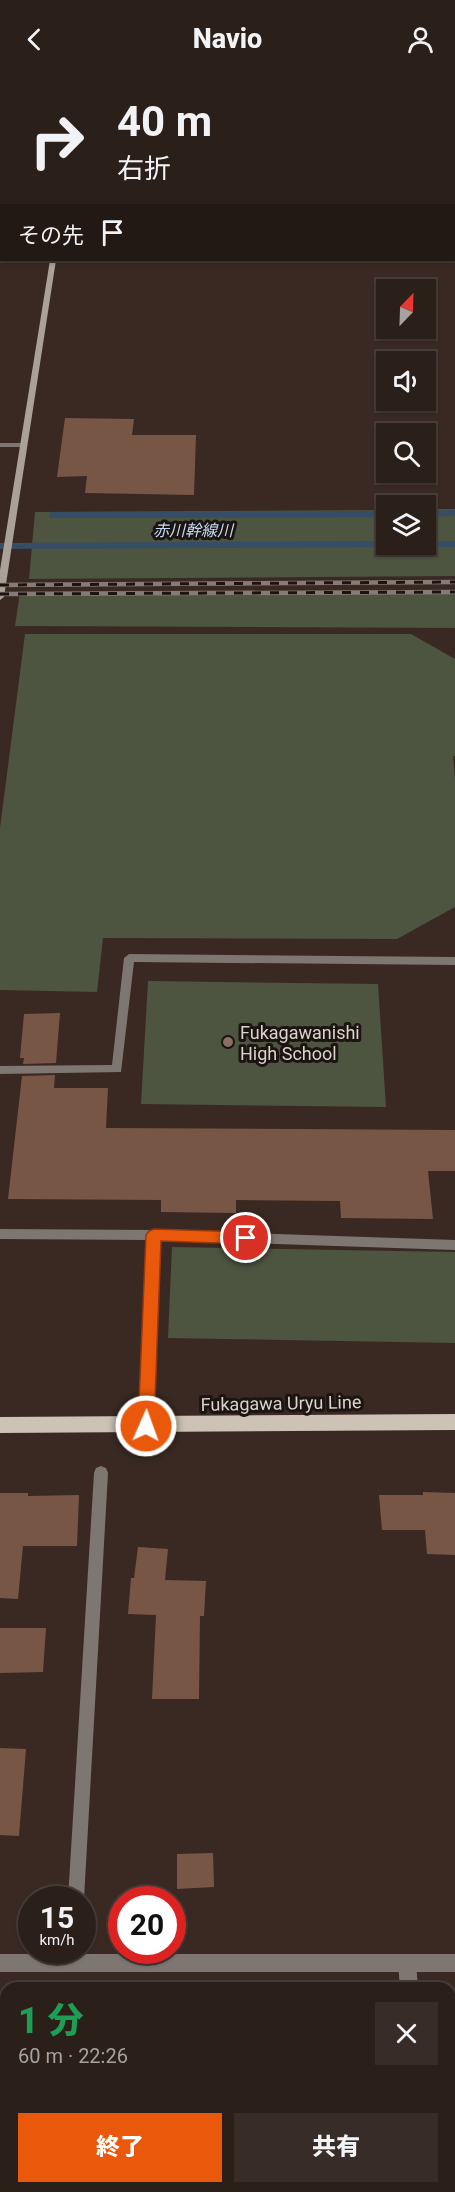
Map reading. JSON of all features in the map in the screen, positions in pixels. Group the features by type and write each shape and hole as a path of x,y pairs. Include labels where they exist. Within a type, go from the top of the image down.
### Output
{"main road":[{"path":"0,597 53,261"},
{"name":"Fukagawa Uryu Line","path":"0,1425 146,1426 455,1422"}],"street":[{"path":"0,445 23,445"},
{"path":"0,1070 117,1069 129,958 455,962"},
{"path":"0,1234 154,1235 455,1245"},
{"path":"146,1426 154,1235"},
{"path":"77,1886 101,1473"},
{"path":"96,1956 455,1963"},
{"path":"0,1963 18,1961"},
{"path":"407,1963 409,1982"}],"green space":[{"path":"436,509 455,509 455,576 29,579 35,512 376,510 376,555 436,555"},
{"path":"455,591 455,628 15,626 20,592"},
{"path":"25,634 411,634 455,659 455,756 453,756 455,907 397,939 103,938 97,992 0,990 0,828"},
{"path":"148,981 378,984 386,1107 141,1104"},
{"path":"172,1247 455,1252 455,1343 168,1338"}],"building":[{"path":"65,418 134,419 132,435 196,435 194,495 85,493 87,476 57,477"},
{"path":"60,1013 56,1063 23,1064 24,1058 20,1058 24,1014"},
{"path":"55,1075 54,1088 108,1088 106,1128 455,1130 455,1171 428,1171 433,1219 341,1218 340,1201 236,1200 236,1213 161,1212 161,1200 8,1199 22,1076"},
{"path":"423,1492 455,1493 455,1555 427,1554 425,1530 382,1530 379,1495 423,1495"},
{"path":"0,1493 28,1493 28,1496 79,1495 77,1546 23,1546 18,1599 0,1598"},
{"path":"138,1547 168,1549 165,1580 206,1581 204,1616 200,1616 199,1699 152,1699 156,1615 128,1614 131,1578 134,1578"},
{"path":"0,1628 46,1628 43,1672 0,1673"},
{"path":"0,1748 26,1749 19,1836 0,1835"},
{"path":"213,1853 214,1887 186,1889 186,1886 177,1886 177,1854"}],"waterway":[{"path":"436,514 455,513"},
{"path":"52,515 376,514"},
{"name":"赤川幹線川","path":"0,546 376,544"},
{"name":"赤川幹線川","path":"436,544 455,544"}],"railway":[{"path":"0,585 455,582"},
{"path":"0,594 455,592"}],"place":[{"name":"Fukagawanishi High School","path":"228,1042"}],"route":[{"path":"146,1426 154,1235 246,1238"}]}
